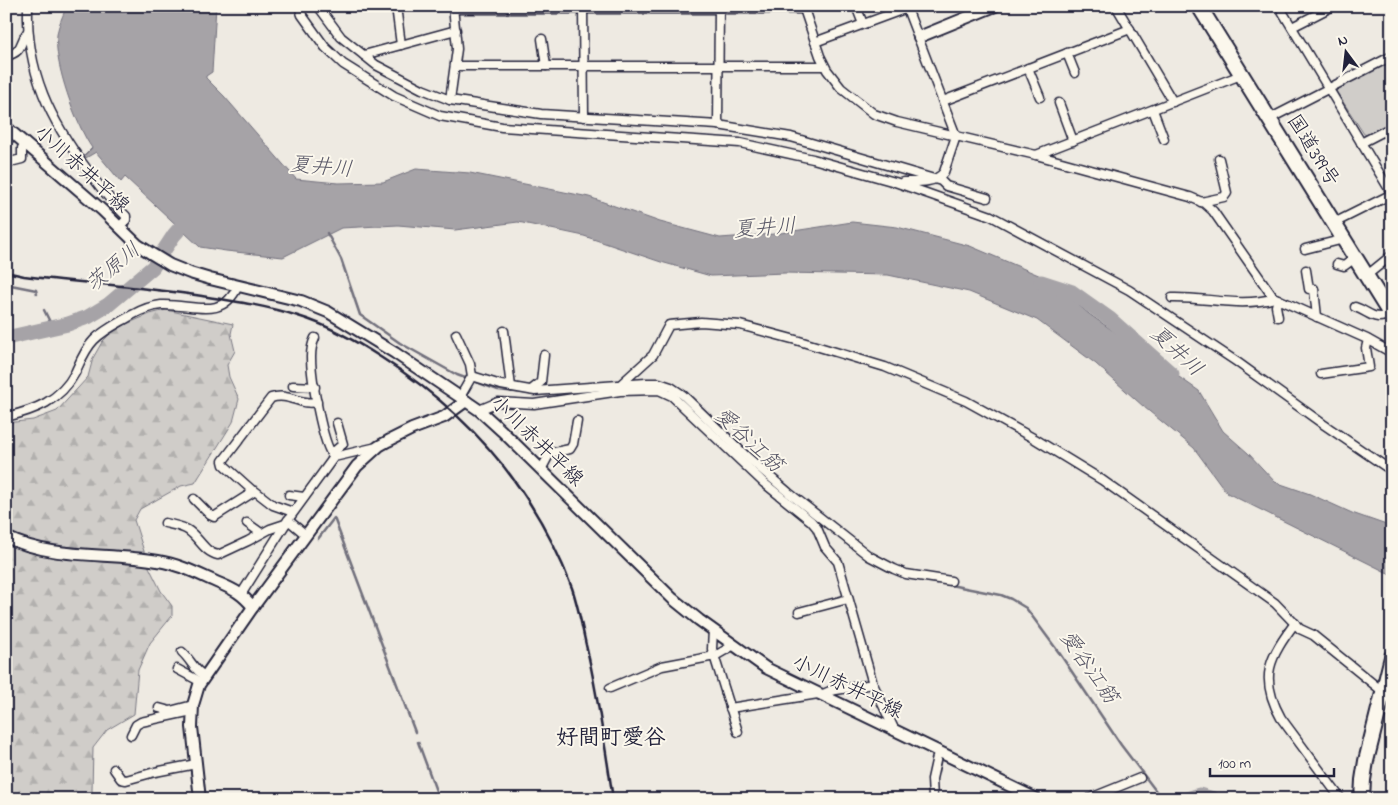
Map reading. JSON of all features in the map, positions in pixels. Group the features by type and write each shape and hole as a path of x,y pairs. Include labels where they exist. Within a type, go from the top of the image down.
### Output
{"highway":[{"name":"国道399号","path":"1199,6 1391,316"},
{"path":"1362,799 1362,780 1366,761 1388,696 1387,675 1392,658"}],"main road":[{"path":"919,37 995,6"},
{"name":"小川赤井平線","path":"6,127 122,229 152,254 170,265 190,273 301,301 328,312 395,352 479,410 673,599 766,668 1037,799"},
{"path":"200,799 193,744 193,708 203,679 253,607 357,466 379,446 412,429 444,417 463,399"},
{"path":"6,537 44,550 166,562 192,570 242,594 253,607"}],"street":[{"path":"28,6 28,31 34,67 41,90 52,116 74,153 126,216 122,229"},
{"path":"299,6 302,15 325,48 343,64 394,96 440,116 502,127 740,144 813,159 899,183 991,216 1129,290 1237,362 1322,424 1392,471"},
{"path":"318,6 341,37 389,73 450,100 541,114 718,125 791,137 941,181 946,186 987,198"},
{"path":"396,6 401,45"},
{"path":"856,6 863,24"},
{"path":"1116,6 1174,102"},
{"path":"1279,6 1392,194 1334,224"},
{"path":"1292,27 1333,6"},
{"path":"815,42 907,7 956,136 944,172 935,180 899,183"},
{"path":"450,100 456,66 456,30 453,8 804,8 824,66 841,88 874,114 897,122 1036,155 1190,197 1201,202 1213,211 1271,295 1368,340 1392,354"},
{"path":"583,8 584,117"},
{"path":"718,125 719,8"},
{"path":"944,101 1130,29"},
{"path":"364,55 456,30"},
{"path":"6,56 18,50 28,31"},
{"path":"542,39 546,66"},
{"path":"1067,53 1075,73"},
{"path":"1269,119 1392,56"},
{"path":"456,66 824,66"},
{"path":"1028,68 1040,97"},
{"path":"1036,155 1241,75"},
{"path":"1059,103 1073,141"},
{"path":"1153,110 1164,139"},
{"path":"1361,143 1392,127"},
{"path":"6,163 22,159 22,148 25,143"},
{"path":"1201,202 1224,197 1227,192 1219,159"},
{"path":"1305,249 1344,239"},
{"path":"1366,276 1392,255"},
{"path":"1337,264 1344,266 1355,258"},
{"path":"1306,270 1309,290 1314,289 1317,317"},
{"path":"6,416 33,410 60,393 69,383 93,342 105,330 144,309 152,307 167,305 216,308 232,298 238,286"},
{"path":"1172,298 1236,303 1277,299"},
{"path":"1277,299 1278,316"},
{"path":"1355,307 1377,318 1391,316"},
{"path":"620,385 652,355 668,326 701,322 740,326 796,340 885,367 966,401 1102,480 1275,603 1300,629 1313,635 1388,696"},
{"path":"504,331 512,387"},
{"path":"456,334 470,364 472,376 463,399"},
{"path":"315,338 312,344 311,357 315,387 320,418 332,455"},
{"path":"1321,374 1369,367 1366,348 1368,340"},
{"path":"531,390 540,382 544,355"},
{"path":"472,376 512,387 547,391 659,383 671,387 683,395 746,456 789,494 870,556 894,570 906,574 950,581"},
{"path":"293,386 315,387"},
{"path":"479,410 493,403 503,401 529,405 620,391 659,390 668,393 758,478 811,521 816,528 825,547 838,562 873,684 895,731"},
{"path":"293,512 273,505 258,492 253,491 224,465 223,461 271,398 285,396 306,404 318,402"},
{"path":"541,470 550,453 570,449 573,444 577,421"},
{"path":"242,594 286,522 332,455 343,444 337,423"},
{"path":"332,455 379,446"},
{"path":"194,498 214,517 253,491"},
{"path":"289,495 304,497"},
{"path":"286,522 306,535"},
{"path":"166,523 181,526 190,531 209,552 218,555 286,522"},
{"path":"247,523 261,533"},
{"path":"799,612 848,599"},
{"path":"1295,623 1279,646 1271,662 1269,688 1271,697 1275,708 1286,726 1341,799"},
{"path":"713,630 712,649 738,732"},
{"path":"610,688 662,666 715,656 734,646"},
{"path":"182,652 191,660 203,679"},
{"path":"177,669 203,679"},
{"path":"730,708 819,695 830,691 873,684"},
{"path":"159,708 170,711 193,708"},
{"path":"131,735 136,726 141,722 193,708"},
{"path":"933,799 932,779 938,752"},
{"path":"114,770 121,779 126,780 196,764"},
{"path":"1088,799 1140,778"}],"green space":[{"path":"1392,59 1392,122 1367,135 1364,134 1336,91 1337,87"},
{"path":"166,310 233,324 231,334 235,351 227,365 229,377 239,399 233,422 195,483 181,486 140,509 134,520 149,567 161,591 172,606 172,616 150,643 138,670 134,714 107,730 93,748 92,791 97,799 6,799 6,423 33,420 57,411 88,377 93,358 102,342 115,329 150,314"}],"shaded area":[{"path":"67,6 216,6 212,72 206,78 296,179 338,183 383,182 416,169 470,173 589,197 660,222 720,238 774,234 852,222 897,227 970,246 1048,279 1089,314 1199,391 1223,431 1248,453 1275,482 1392,527 1392,575 1227,493 1194,448 1096,364 1037,320 969,292 888,275 785,273 711,276 661,262 584,236 518,222 455,230 398,225 341,228 283,257 200,247 125,177 121,182 96,152 84,159 83,157 92,148 67,94 57,47 58,28"}],"waterway":[{"name":"茨原川","path":"6,338 68,324 88,317 108,305 153,267 190,211"},
{"name":"愛谷江筋","path":"327,233 341,259 360,315 400,343 457,375 498,390 533,394"},
{"name":"夏井川","path":"1041,282 1072,292 1110,319 1172,374"},
{"path":"6,284 36,290 37,294"},
{"path":"44,310 50,322 68,324"},
{"name":"愛谷江筋","path":"686,403 697,415"},
{"name":"愛谷江筋","path":"770,481 786,496"},
{"name":"愛谷江筋","path":"798,506 825,526"},
{"path":"318,539 334,518 415,732"},
{"name":"愛谷江筋","path":"918,579 937,582"},
{"name":"愛谷江筋","path":"945,584 1001,595 1026,608 1060,654 1121,745 1162,799"},
{"path":"418,742 439,799"},
{"path":"1187,799 1199,795 1213,799"}],"railway":[{"path":"6,272 24,276 202,296 286,312 342,334 382,358 444,404 496,457 519,487 557,552 572,588 580,616 598,702 613,799"}],"district":[{"name":"好間町愛谷","path":"611,739"}]}
